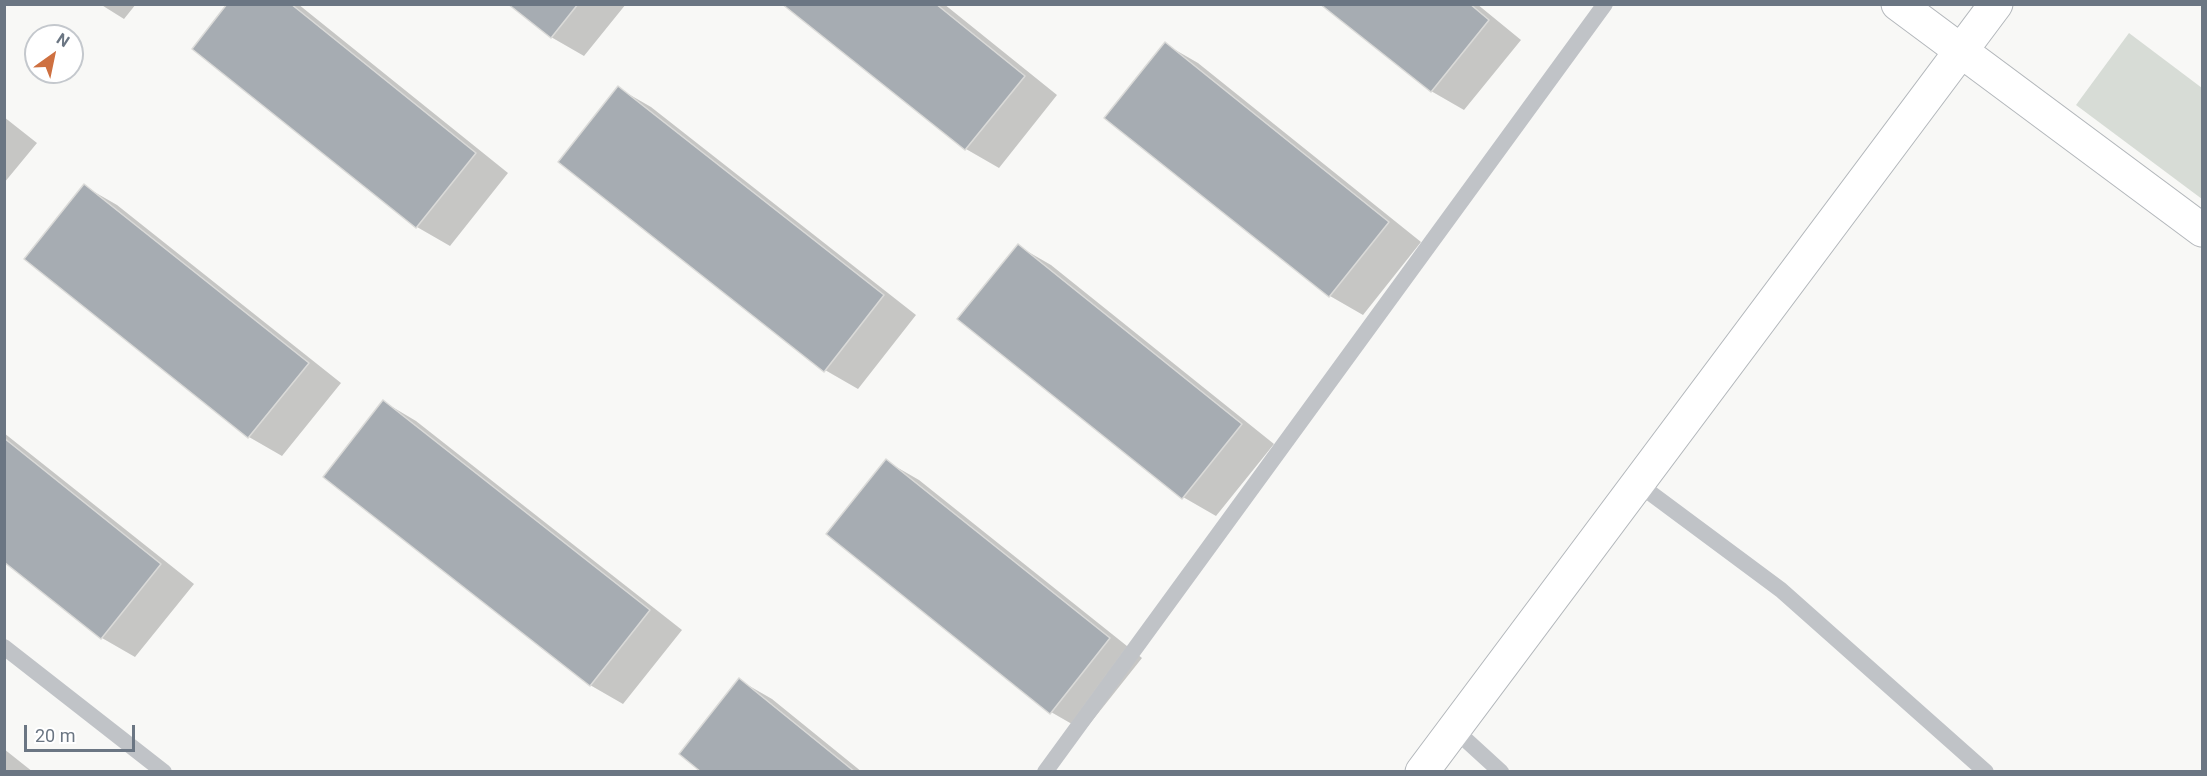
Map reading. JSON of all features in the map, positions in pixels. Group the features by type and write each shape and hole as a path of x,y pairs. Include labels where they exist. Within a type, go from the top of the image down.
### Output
{"main road":[{"path":"1898,4 2202,230"},
{"path":"1422,771 1996,4"}],"lane":[{"path":"1045,771 1605,4"},
{"path":"1637,483 1781,590 1986,771"},
{"path":"4,647 164,771"},
{"path":"1454,729 1502,771"}],"shaded area":[{"path":"2129,33 2202,88 2202,199 2076,105"}],"building":[{"path":"227,4 291,4 476,153 416,228 192,49"},
{"path":"508,4 578,4 551,38"},
{"path":"782,4 936,4 1025,76 965,150"},
{"path":"1320,4 1470,4 1489,20 1431,92"},
{"path":"1165,42 1389,222 1329,297 1104,118"},
{"path":"618,86 884,295 824,372 558,162"},
{"path":"84,184 309,363 248,438 24,259"},
{"path":"1018,244 1242,424 1182,499 957,319"},
{"path":"383,400 650,610 590,686 323,477"},
{"path":"4,438 161,564 101,639 4,562"},
{"path":"886,459 1110,638 1050,714 826,534"},
{"path":"739,678 855,772 701,772 679,754"}]}
